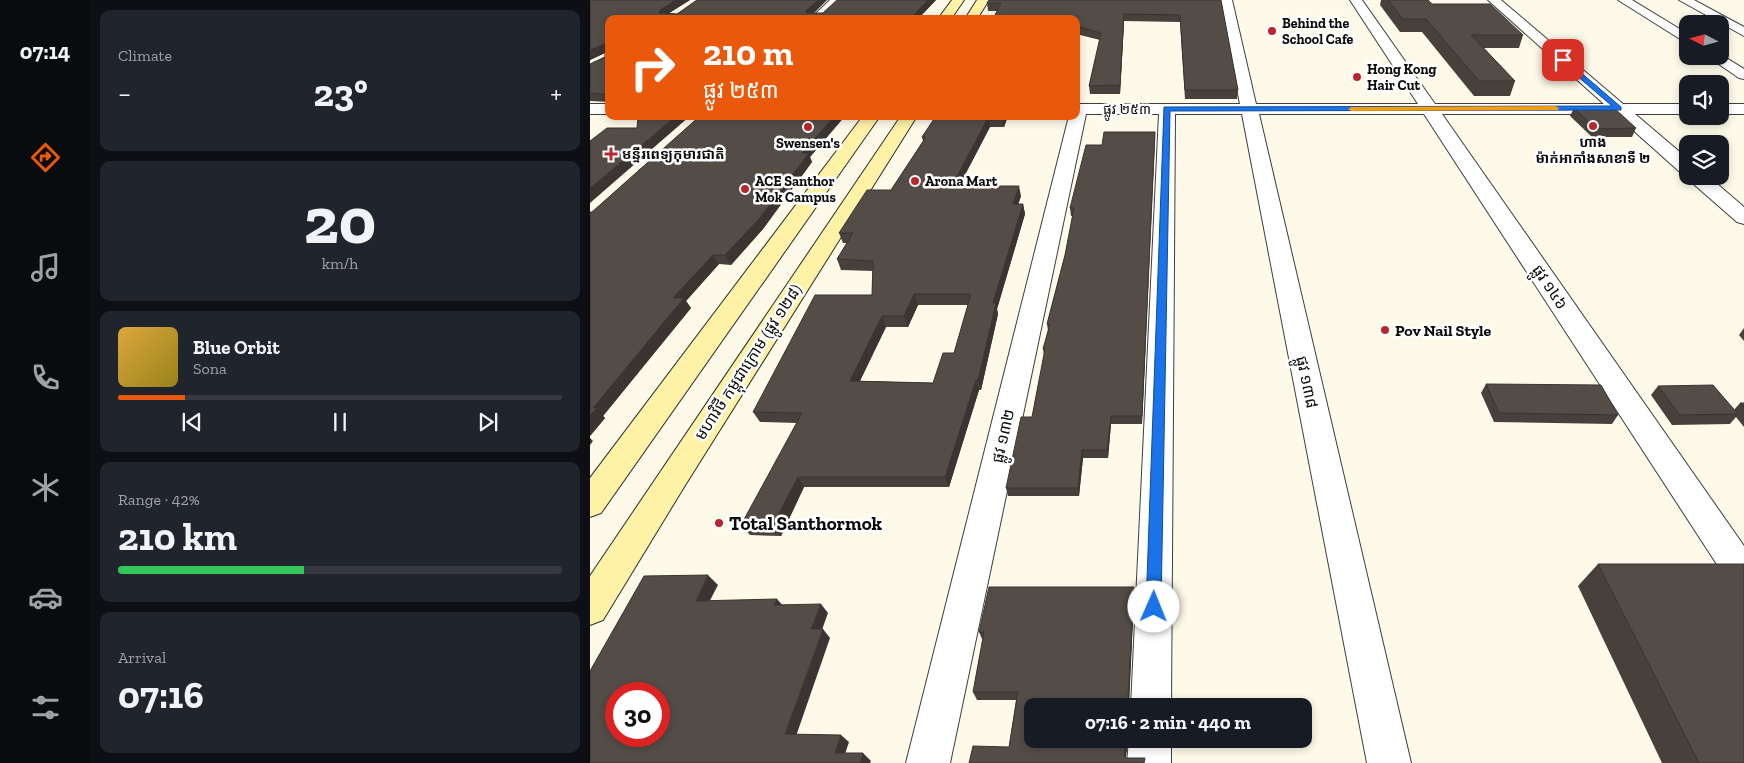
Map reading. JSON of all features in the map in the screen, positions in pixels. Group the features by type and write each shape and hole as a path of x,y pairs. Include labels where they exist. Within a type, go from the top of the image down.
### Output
{"main road":[{"path":"947,15 958,0"},
{"path":"974,15 983,0"},
{"path":"590,503 869,120"},
{"name":"មហាវិថី កម្ពុជាក្រោម (ផ្លូវ ១២៨)","path":"590,608 906,120"}],"street":[{"path":"820,15 837,0"},
{"name":"ផ្លូវ ១៣៨","path":"1226,0 1389,763"},
{"name":"ផ្លូវ ១៤៦","path":"1356,0 1744,575"},
{"path":"1494,0 1679,161"},
{"path":"1624,0 1679,34"},
{"path":"1686,0 1744,32"},
{"path":"1728,65 1744,75"},
{"name":"ផ្លូវ ២៥៣","path":"1080,108 1679,108"},
{"path":"1729,108 1744,108"},
{"path":"590,109 605,109"},
{"path":"1151,698 1167,109"},
{"name":"ផ្លូវ ១៣២","path":"928,763 1075,120"},
{"path":"1706,185 1744,218"},
{"path":"1150,748 1150,763"}],"building":[{"path":"590,0 676,0 660,10 659,13 677,14 697,0 818,0 806,13 823,13 837,0 928,0 914,15 605,15 605,44 590,50"},
{"path":"989,0 1221,0 1238,90 1185,90 1180,15 1124,14 1120,85 1089,86 1101,33 1080,27 1080,15 995,15 1001,3 987,3"},
{"path":"1388,0 1428,0 1432,4 1490,4 1523,35 1471,35 1515,81 1479,81 1426,19 1403,19"},
{"path":"605,57 605,95 590,93 590,64"},
{"path":"1574,108 1614,108 1636,128 1596,129"},
{"name":"មន្ទីរពេទ្យកុមារជាតិ","path":"638,120 671,120 590,188 590,141 607,128 637,128"},
{"path":"696,120 831,120 802,153 809,153 759,219 725,255 713,255 673,298 684,298 593,408 597,408 590,415 590,212"},
{"path":"933,120 987,120 952,186 1019,186 1013,204 1023,204 993,303 996,303 978,380 976,380 945,477 798,477 773,525 741,525 802,413 753,412 815,295 872,295 873,261 837,259 853,233 839,233 867,190 891,190 926,137 922,137","holes":["914,294 971,294 954,353 943,353 933,383 850,381 882,316 904,316"]},
{"path":"1104,132 1155,132 1142,416 1111,416 1107,450 1082,450 1078,488 1006,488 1021,417 1032,417 1045,349 1043,349 1050,324 1047,324 1065,255 1074,208 1070,208 1086,145 1102,145"},
{"path":"1486,384 1601,385 1618,415 1499,413"},
{"path":"1713,385 1738,414 1680,415 1658,386"},
{"path":"1598,564 1744,564 1744,763 1699,763"},
{"path":"708,575 696,601 777,599 774,605 821,604 811,629 823,629 785,734 841,735 835,753 863,753 860,763 590,763 590,671 644,576"},
{"path":"989,587 1134,587 1128,698 1024,698 1024,748 1125,748 1124,756 1126,758 1145,758 1144,763 969,763 973,746 1009,747 1018,692 973,692 984,632 979,632"}],"slow traffic":[{"path":"1351,109 1555,108"}],"place":[{"name":"Behind the School Cafe","path":"1272,31"},
{"name":"Hong Kong Hair Cut","path":"1357,77"},
{"name":"ហាង ម៉ាក់អាកាំងសាខាទី ២","path":"1593,126"},
{"name":"Swensen's","path":"808,127"},
{"name":"មន្ទីរពេទ្យកុមារជាតិ","path":"611,154"},
{"name":"Arona Mart","path":"915,181"},
{"name":"ACE Santhor Mok Campus","path":"745,189"},
{"name":"Pov Nail Style","path":"1385,330"},
{"name":"Total Santhormok","path":"719,523"}],"route":[{"path":"1154,607 1167,109 1618,108 1563,60"}]}
